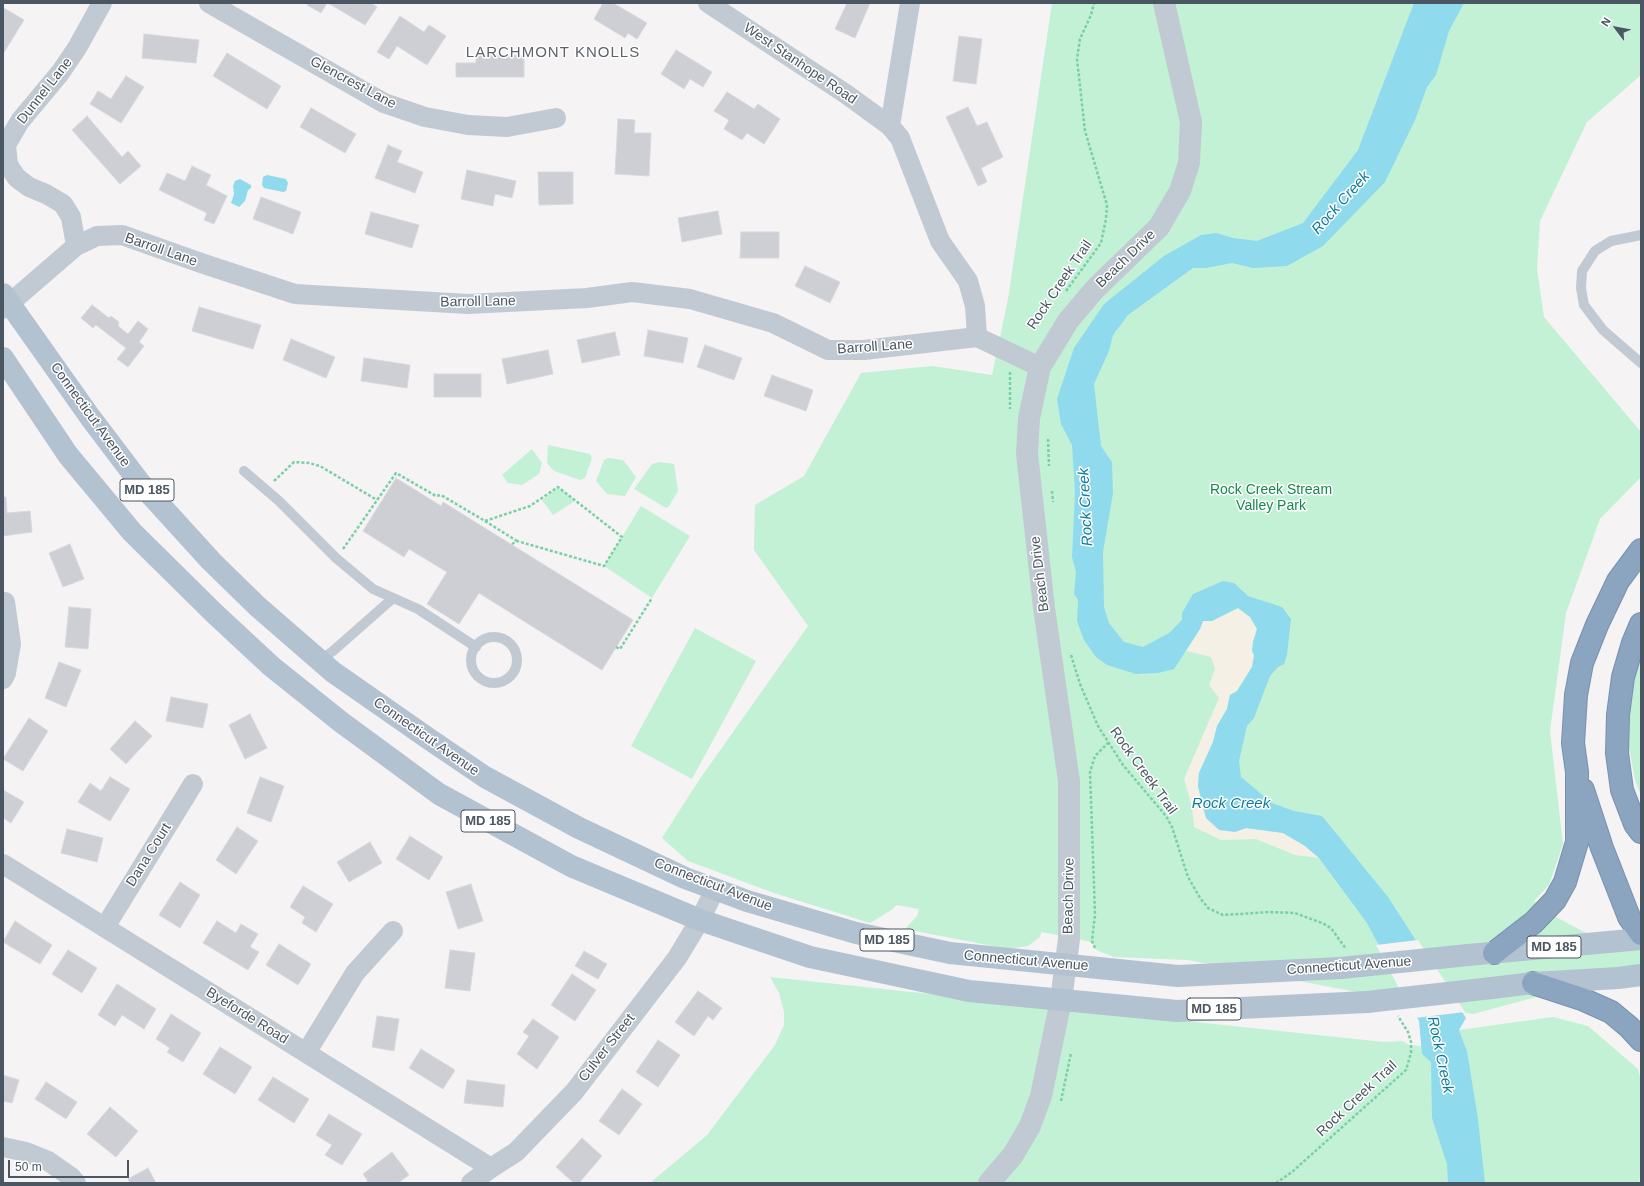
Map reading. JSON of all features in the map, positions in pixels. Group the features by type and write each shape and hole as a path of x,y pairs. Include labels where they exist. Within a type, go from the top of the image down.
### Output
{"highway":[{"path":"1494,953 1534,922 1555,900 1565,882 1577,842 1577,772 1573,743 1576,695 1582,663 1597,625 1618,580 1641,550"},
{"path":"1641,624 1633,643 1623,678 1618,715 1617,753 1622,790 1635,824 1641,832"},
{"path":"1577,772 1602,848 1629,917 1641,934"},
{"path":"1533,983 1582,999 1611,1012 1629,1027 1641,1040"}],"main road":[{"name":"Connecticut Avenue","path":"5,302 140,483 237,586 320,660 339,676 485,777 578,828 685,878 747,901 856,933 950,953 1178,976 1344,959 1468,955 1641,940"},
{"name":"MD 185","path":"3,358 68,455 132,532 214,613 272,666 341,722 440,794 571,866 700,920 810,957 969,991 1177,1011 1367,1002 1533,983 1618,978 1641,975"},
{"path":"297,686 320,660"}],"street":[{"name":"Dunnel Lane","path":"76,246 72,217 63,204 46,194 29,187 17,178 8,165 6,145 20,121 45,93 64,67 102,3"},
{"name":"Glencrest Lane","path":"209,3 384,103 425,117 468,125 507,127 556,118"},
{"name":"West Stanhope Road","path":"708,3 846,94 890,126 900,138 940,241 968,281 976,306 976,337"},
{"path":"890,126 910,3"},
{"name":"Beach Drive","path":"989,1183 1013,1155 1030,1126 1041,1096 1061,1000 1069,939 1069,781 1044,608 1027,454 1029,418 1040,367 1068,321 1095,289 1159,227 1180,191 1190,163 1191,122 1164,3"},
{"name":"Barroll Lane","path":"5,302 76,246 98,236 122,235 201,264 295,294 468,304 587,298 632,292 690,299 773,323 828,350 864,350 976,337"},
{"path":"976,337 1040,367"},
{"path":"3,679 6,673 11,644 5,602"},
{"name":"Dana Court","path":"105,927 193,784"},
{"name":"Byeforde Road","path":"3,864 490,1168"},
{"name":"Culver Street","path":"471,1183 490,1168 516,1152 574,1092 677,958 700,920 714,889"},
{"path":"306,1053 354,974 393,932"},
{"path":"3,1147 26,1152 48,1160 71,1177 76,1183"}],"lane":[{"path":"1641,235 1611,241 1595,251 1582,271 1581,288 1584,305 1603,330 1641,363"},
{"path":"244,471 266,489 336,558 373,589 392,599 418,609 476,646"},
{"path":"320,660 333,652 392,599"},
{"path":"493,637 500,638 512,646 515,652 516,665 509,678 496,684 481,680 472,668 472,653 476,646 486,639 493,637"}],"path":[{"name":"Rock Creek Trail","path":"1062,297 1101,243 1106,219 1107,205 1085,131 1076,59 1080,39 1094,3"},
{"path":"1011,367 1009,376 1010,410 1015,415"},
{"path":"1048,436 1049,470"},
{"path":"266,489 294,462 309,463 320,466 377,500"},
{"path":"344,548 396,473 436,496 441,495 517,541 604,566 622,537 558,486 530,506 485,521"},
{"path":"1052,490 1053,509"},
{"path":"512,544 517,541"},
{"path":"616,647 620,649 652,598"},
{"name":"Rock Creek Trail","path":"1071,654 1092,711 1108,743 1123,764 1166,816 1172,827 1188,877 1200,898 1208,908 1224,915 1270,912 1295,913 1322,923 1330,928 1344,959"},
{"path":"1096,950 1092,941 1095,914 1090,772 1094,756 1108,743"},
{"name":"Rock Creek Trail","path":"1276,1183 1292,1172 1406,1070 1411,1053 1411,1042 1408,1032 1397,1015"}],"green space":[{"name":"Rock Creek Stream Valley Park","path":"1052,3 1641,3 1641,75 1587,122 1540,221 1537,269 1544,317 1641,432 1641,477 1600,519 1566,613 1550,731 1563,844 1549,885 1534,901 1556,917 1586,933 1641,949 1641,969 1473,1014 1188,960 1114,957 1096,950 1092,942 1041,932 1040,937 1028,946 1008,949 905,929 917,916 919,909 896,905 893,909 870,923 774,893 688,861 662,838 697,783 808,626 754,550 755,505 804,476 861,373 932,366 992,375 1008,299"},
{"path":"548,445 590,454 592,458 585,478 580,480 554,471 547,463"},
{"path":"532,449 542,463 539,474 522,485 508,483 502,475"},
{"path":"608,458 623,460 636,477 625,496 607,494 596,481 604,460"},
{"path":"660,462 674,464 678,491 669,506 666,508 634,489 652,464"},
{"path":"558,487 575,501 553,515 542,500"},
{"path":"641,506 690,536 652,598 604,566"},
{"path":"695,628 756,661 692,779 631,746"},
{"path":"1641,640 1641,796 1635,780 1626,731 1630,672"},
{"path":"770,977 1384,1042 1403,1041 1409,1045 1467,1051 1459,1030 1553,1017 1588,1026 1638,1069 1641,1080 1641,1173 1639,1183 650,1183 707,1135 775,1045 784,1025 784,1012 779,993"}],"sand":[{"path":"1238,608 1250,617 1257,629 1253,642 1252,651 1254,655 1252,667 1237,691 1230,695 1227,709 1217,726 1213,742 1199,773 1198,786 1202,806 1206,818 1235,832 1246,828 1283,833 1305,846 1319,858 1295,855 1256,839 1221,840 1194,827 1192,807 1184,779 1219,698 1209,685 1215,669 1211,657 1186,651 1200,629 1203,621"}],"water":[{"name":"Rock Creek","path":"1414,3 1464,3 1449,31 1436,75 1427,87 1415,120 1385,182 1323,246 1287,266 1253,268 1232,263 1206,268 1193,268 1128,315 1113,335 1109,351 1094,384 1101,446 1112,462 1113,493 1103,552 1104,607 1109,623 1124,642 1143,647 1169,633 1182,620 1182,613 1193,594 1223,581 1234,583 1248,596 1282,607 1291,619 1287,655 1284,664 1278,667 1270,676 1254,718 1247,726 1239,761 1241,777 1272,803 1294,811 1322,816 1388,897 1466,1018 1459,1030 1467,1051 1478,1119 1485,1183 1448,1183 1447,1164 1432,1118 1431,1062 1422,1054 1419,1021 1367,923 1319,858 1305,846 1283,833 1246,828 1235,832 1219,830 1206,818 1198,786 1199,773 1213,742 1217,726 1227,709 1230,695 1237,691 1252,667 1254,655 1252,651 1253,642 1257,629 1250,617 1238,608 1212,621 1203,621 1200,629 1174,669 1158,673 1136,674 1107,665 1096,657 1084,640 1077,621 1078,600 1074,594 1076,572 1072,557 1075,492 1072,445 1061,424 1057,399 1074,348 1104,304 1164,256 1201,235 1216,233 1233,238 1257,241 1303,223 1358,150"},
{"path":"267,175 286,179 288,183 286,191 283,192 264,188 262,185 263,177"},
{"path":"240,179 251,185 251,188 248,190 245,201 239,207 231,203 234,194 233,186 235,181"}],"pier":[{"path":"1418,940 1465,1012 1415,1018 1376,945"}],"building":[{"path":"308,3 327,3 321,13 307,5"},
{"path":"328,3 371,3 377,7 365,25"},
{"path":"603,3 613,3 647,23 637,39 628,33 625,38 594,19"},
{"path":"847,3 870,3 855,38 835,29"},
{"path":"4,8 24,20 3,54 3,10"},
{"path":"400,16 424,32 429,25 446,36 427,65 397,46 389,59 377,52"},
{"path":"144,34 199,40 196,63 142,58"},
{"path":"959,36 982,39 976,84 953,81"},
{"path":"676,50 712,72 703,87 690,79 684,89 661,74"},
{"path":"227,53 281,86 267,109 213,76"},
{"path":"476,55 524,55 524,77 456,77 456,63 476,63"},
{"path":"126,76 144,87 121,123 90,104 98,91 111,99"},
{"path":"727,92 754,109 758,104 780,119 764,144 747,133 742,140 724,129 729,120 714,111"},
{"path":"968,107 977,126 987,122 1003,157 981,168 987,182 978,186 946,117"},
{"path":"311,108 356,134 345,153 300,127"},
{"path":"87,116 122,157 128,151 141,166 120,184 72,130"},
{"path":"618,119 635,120 634,133 651,133 649,176 615,174"},
{"path":"388,145 402,151 397,162 423,172 415,193 375,178"},
{"path":"192,166 211,175 206,185 227,196 214,224 204,220 207,213 159,190 167,173 185,181"},
{"path":"467,170 516,181 512,198 495,194 493,206 461,199"},
{"path":"538,172 573,172 573,204 539,205"},
{"path":"261,197 301,212 293,234 253,219"},
{"path":"718,211 722,234 682,242 678,218"},
{"path":"371,212 419,225 412,248 365,234"},
{"path":"741,232 779,232 779,258 740,258"},
{"path":"805,266 840,282 830,303 795,286"},
{"path":"92,305 109,318 111,316 119,322 118,326 128,334 138,321 148,329 139,342 144,346 128,367 117,359 126,348 96,325 93,328 81,318"},
{"path":"199,307 261,325 253,349 192,331"},
{"path":"648,330 688,338 683,363 644,356"},
{"path":"615,332 620,355 582,363 577,340"},
{"path":"291,339 335,357 326,378 283,360"},
{"path":"705,345 742,358 734,380 697,367"},
{"path":"548,350 553,374 507,384 502,359"},
{"path":"364,358 410,365 407,388 361,381"},
{"path":"434,374 481,374 481,397 434,397"},
{"path":"772,375 813,390 806,411 764,396"},
{"path":"396,478 441,506 443,502 633,620 602,670 479,593 459,624 427,604 447,572 409,549 404,557 363,531"},
{"path":"3,497 6,497 7,513 30,511 32,532 3,536"},
{"path":"70,544 84,579 63,587 49,553"},
{"path":"69,607 91,609 88,649 65,647"},
{"path":"59,662 81,670 66,707 45,698"},
{"path":"171,697 208,704 203,728 166,721"},
{"path":"250,714 267,748 245,759 229,725"},
{"path":"29,718 48,731 23,771 3,759"},
{"path":"135,721 152,736 126,764 110,749"},
{"path":"110,777 130,789 110,821 78,802 90,783 101,791"},
{"path":"260,777 284,786 271,822 247,813"},
{"path":"3,790 24,802 11,823 3,818"},
{"path":"237,827 258,841 236,874 216,860"},
{"path":"67,829 103,838 97,862 61,853"},
{"path":"410,836 443,857 429,880 396,859"},
{"path":"370,842 382,863 349,882 337,862"},
{"path":"180,882 200,895 180,928 159,915"},
{"path":"471,884 483,921 458,929 446,892"},
{"path":"303,886 333,904 316,932 302,923 305,917 290,907"},
{"path":"15,921 52,945 40,964 3,942"},
{"path":"217,921 236,933 241,924 258,934 250,947 259,952 248,970 203,943"},
{"path":"279,944 311,964 298,985 266,965"},
{"path":"68,950 97,968 82,993 52,974"},
{"path":"450,950 475,953 470,991 445,988"},
{"path":"584,951 607,964 598,979 575,966"},
{"path":"572,974 596,990 575,1021 551,1005"},
{"path":"117,984 156,1009 144,1029 122,1015 115,1026 98,1015"},
{"path":"698,991 722,1008 713,1020 708,1016 694,1036 675,1022"},
{"path":"171,1014 201,1033 183,1062 167,1052 170,1048 156,1039"},
{"path":"377,1016 399,1019 394,1051 372,1047"},
{"path":"533,1019 559,1037 537,1069 517,1054 529,1036 523,1032"},
{"path":"658,1040 680,1055 658,1087 636,1072"},
{"path":"220,1047 252,1067 235,1094 203,1074"},
{"path":"421,1049 455,1070 443,1089 409,1068"},
{"path":"3,1075 19,1080 12,1103 3,1101"},
{"path":"273,1077 309,1099 294,1123 258,1100"},
{"path":"467,1080 505,1085 503,1107 464,1103"},
{"path":"46,1082 77,1102 66,1119 35,1099"},
{"path":"622,1089 642,1104 619,1135 599,1121"},
{"path":"110,1107 138,1131 116,1157 87,1134"},
{"path":"329,1114 362,1134 342,1165 325,1155 332,1145 316,1135"},
{"path":"582,1138 602,1156 579,1183 574,1183 556,1167"},
{"path":"392,1152 409,1175 398,1183 365,1183 368,1181 363,1174"},
{"path":"148,1168 156,1183 130,1183 128,1179"}],"district":[{"name":"LARCHMONT KNOLLS","path":"553,53"}]}
